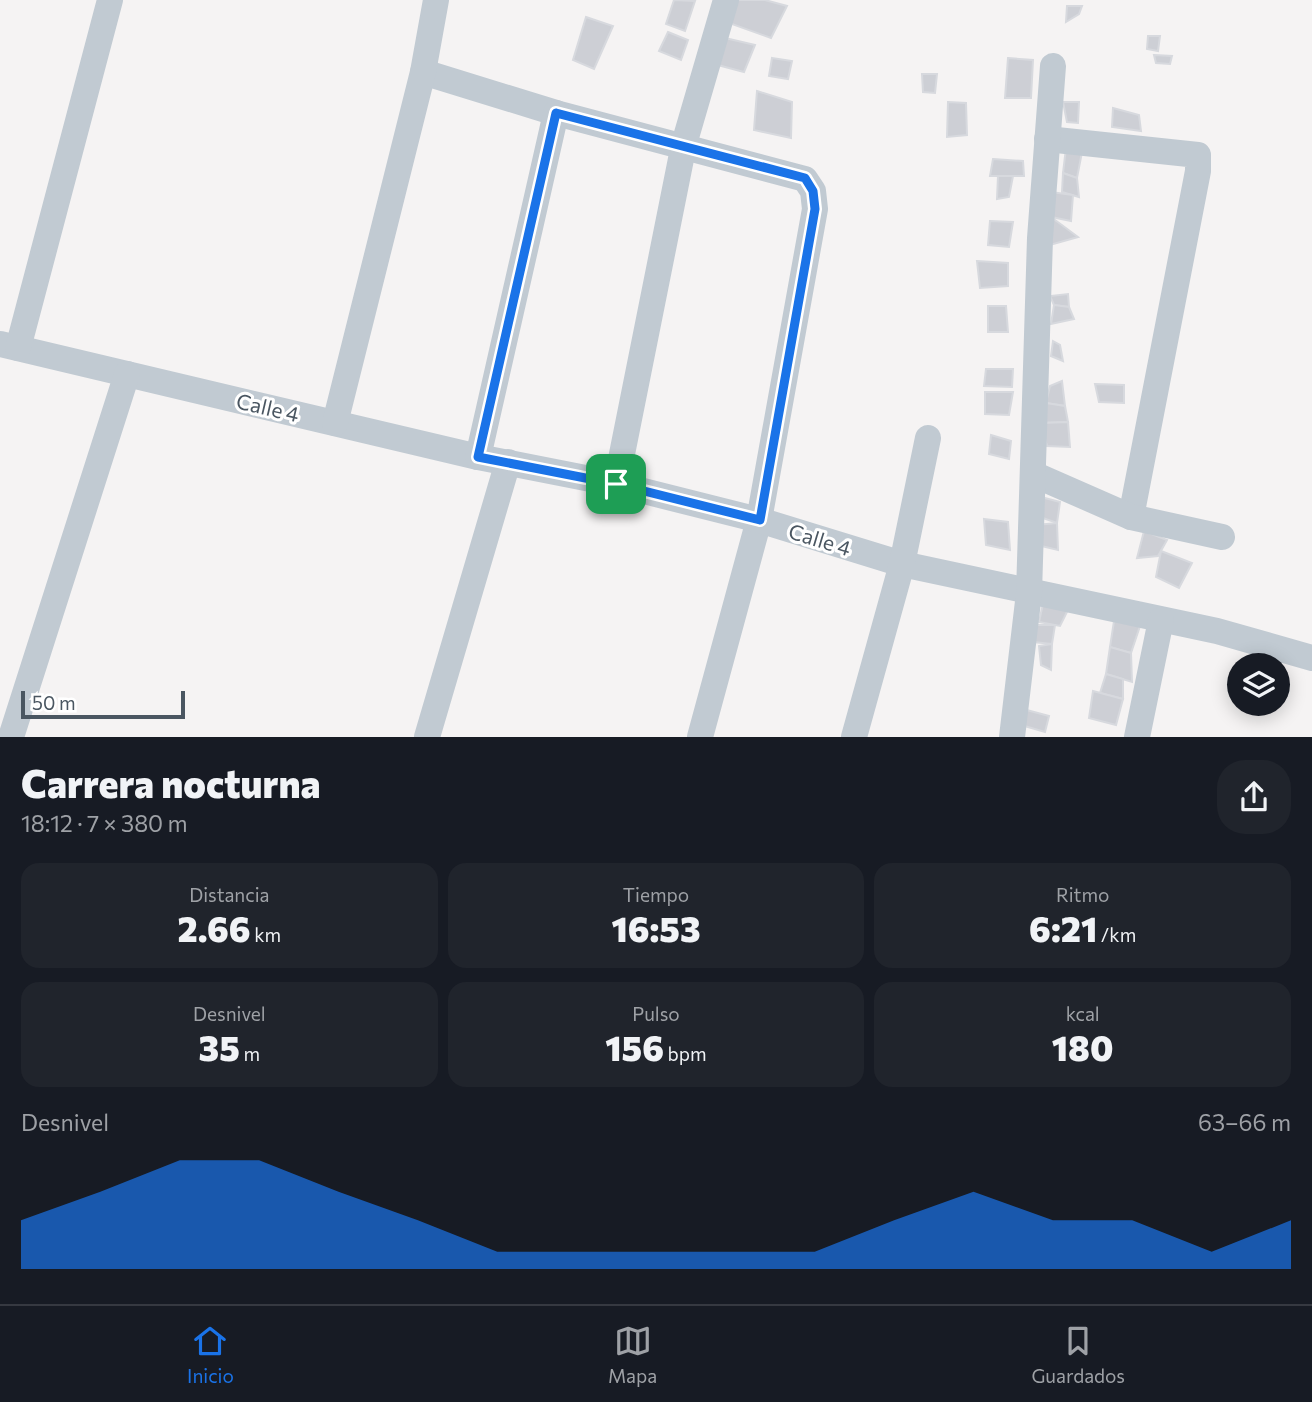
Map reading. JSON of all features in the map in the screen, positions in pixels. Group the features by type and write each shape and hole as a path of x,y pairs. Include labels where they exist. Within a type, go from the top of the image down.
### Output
{"street":[{"path":"9,346 110,0"},
{"path":"335,423 424,72 436,0"},
{"path":"616,484 684,144 726,0"},
{"path":"1012,737 1029,593 1040,238 1053,66"},
{"path":"424,72 556,113 684,144 805,178 813,191 815,209 791,357 760,520 700,737"},
{"path":"478,457 556,113"},
{"path":"1047,139 1198,155 1198,171 1131,517"},
{"name":"Calle 4","path":"9,346 478,457 616,484 760,520 902,564 1161,620 1312,658"},
{"path":"11,737 127,374"},
{"path":"854,737 902,564 928,438"},
{"path":"427,737 508,462"},
{"path":"1033,474 1131,517 1222,537"},
{"path":"1137,737 1161,620"}],"building":[{"path":"674,0 695,1 685,31 666,24"},
{"path":"737,0 765,0 787,6 771,38 729,23"},
{"path":"1067,6 1082,6 1079,14 1066,22"},
{"path":"586,17 613,26 594,69 573,60"},
{"path":"668,32 688,40 681,60 659,51"},
{"path":"1148,36 1160,36 1158,51 1147,49"},
{"path":"725,38 755,45 744,72 714,64"},
{"path":"1154,55 1172,56 1170,64 1156,63"},
{"path":"772,58 792,61 788,79 769,76"},
{"path":"1008,58 1033,60 1031,98 1005,98"},
{"path":"922,74 937,74 935,93 923,92"},
{"path":"757,91 792,102 791,138 754,130"},
{"path":"948,102 966,103 967,135 947,137"},
{"path":"1063,102 1079,102 1078,123 1067,122"},
{"path":"1113,108 1139,115 1141,131 1112,127"},
{"path":"1066,148 1082,152 1077,178 1063,173"},
{"path":"993,159 1023,161 1024,176 990,176"},
{"path":"1063,173 1077,178 1079,197 1062,192"},
{"path":"998,176 1013,176 1009,197 997,199"},
{"path":"1051,192 1073,195 1071,221 1051,217"},
{"path":"1051,217 1078,237 1050,245"},
{"path":"990,221 1013,222 1009,247 988,245"},
{"path":"977,261 1008,263 1008,286 980,288"},
{"path":"1068,294 1069,307 1054,305 1050,296"},
{"path":"1054,305 1069,307 1074,319 1051,324"},
{"path":"988,306 1006,306 1008,332 988,332"},
{"path":"1053,341 1060,345 1063,361 1051,356"},
{"path":"986,369 1013,369 1012,387 984,386"},
{"path":"1062,381 1065,406 1046,403 1050,386"},
{"path":"1095,384 1124,385 1124,403 1099,402"},
{"path":"985,392 1013,392 1009,415 985,414"},
{"path":"1046,403 1065,406 1068,422 1041,423"},
{"path":"1068,422 1070,447 1047,446 1041,423"},
{"path":"991,435 1011,441 1009,459 989,454"},
{"path":"1041,497 1060,502 1057,523 1040,517"},
{"path":"984,519 1008,522 1010,550 986,545"},
{"path":"1057,523 1058,550 1037,545 1036,525"},
{"path":"1144,531 1167,540 1158,556 1137,558"},
{"path":"1161,551 1192,563 1179,588 1156,577"},
{"path":"1044,599 1070,606 1060,626 1039,622"},
{"path":"1114,621 1140,626 1131,653 1110,647"},
{"path":"1033,625 1055,625 1052,644 1033,642"},
{"path":"1052,644 1051,670 1041,665 1039,646"},
{"path":"1110,647 1131,653 1132,682 1106,674"},
{"path":"1106,674 1123,679 1123,699 1100,693"},
{"path":"1093,691 1123,699 1116,725 1089,718"},
{"path":"1023,709 1049,716 1045,732 1021,725"}],"route":[{"path":"556,113 684,144 805,178 813,191 815,209 791,357 760,520 616,484 478,457 556,113"}]}
